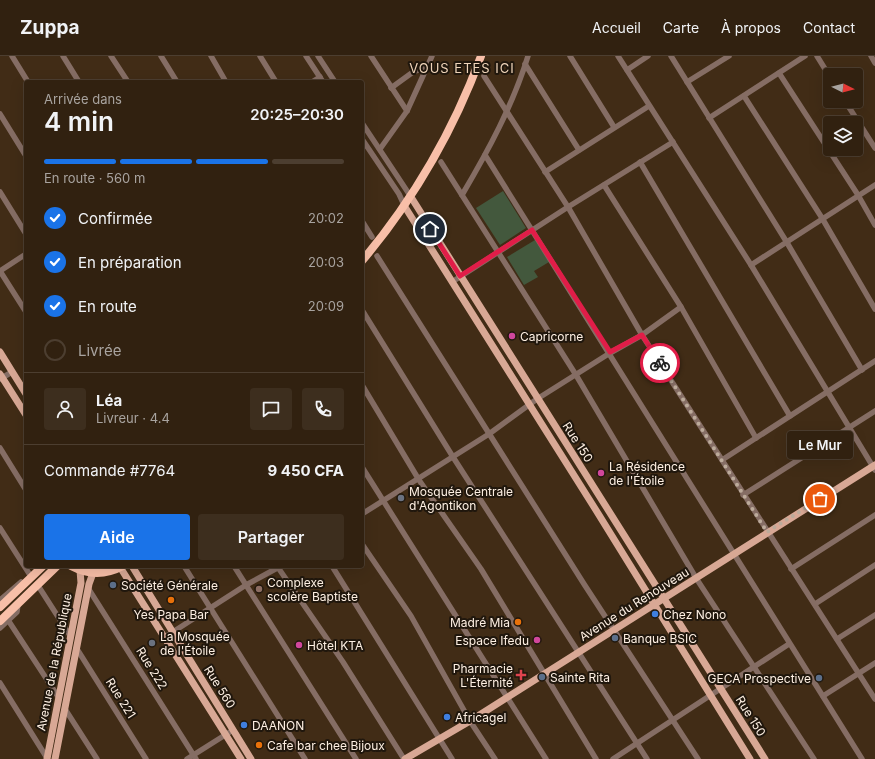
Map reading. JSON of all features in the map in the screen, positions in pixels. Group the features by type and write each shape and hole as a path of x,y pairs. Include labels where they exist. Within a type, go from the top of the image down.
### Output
{"highway":[{"path":"364,258 405,207 411,197 451,126 480,56"},
{"path":"0,607 41,568"},
{"path":"4,620 37,584 55,568"},
{"path":"76,568 93,573 108,572 119,568"}],"main road":[{"name":"Rue 150","path":"411,197 537,399 603,501 662,598 766,759"},
{"name":"Rue 150","path":"405,207 594,507 750,759"},
{"path":"0,352 24,391"},
{"path":"1,377 24,412"},
{"name":"Avenue du Renouveau","path":"404,759 470,721 654,603 874,467"},
{"path":"594,507 603,501"},
{"name":"Rue 560","path":"123,568 241,759"},
{"name":"Rue 560","path":"133,568 251,759"},
{"name":"Avenue de la République","path":"47,758 81,582 80,570"},
{"name":"Avenue de la République","path":"55,759 88,588 93,573"}],"street":[{"path":"12,56 27,80"},
{"path":"62,56 78,80"},
{"path":"112,56 127,80"},
{"path":"161,56 176,80"},
{"path":"210,56 225,80"},
{"path":"260,56 275,80"},
{"path":"306,56 321,80"},
{"path":"318,56 333,80"},
{"path":"371,56 407,111"},
{"path":"380,149 407,111 432,56"},
{"path":"462,195 485,155 506,111 528,56"},
{"path":"570,56 614,127"},
{"path":"618,56 750,265 827,393 874,467"},
{"path":"627,70 648,56"},
{"path":"671,56 786,241 862,370"},
{"path":"687,82 729,56"},
{"path":"709,118 805,56"},
{"path":"817,56 824,68"},
{"path":"871,56 875,63"},
{"path":"525,64 579,150"},
{"path":"391,88 413,72 427,67"},
{"path":"779,73 858,195 875,225"},
{"path":"484,76 568,207 642,335 790,569 875,699"},
{"path":"744,96 822,218 875,310"},
{"path":"546,172 614,127 650,106"},
{"path":"849,108 875,148"},
{"path":"0,114 24,153"},
{"path":"364,126 411,197"},
{"path":"364,142 399,194 405,207"},
{"path":"452,282 568,207 673,142"},
{"path":"485,155 610,352 733,554 862,759"},
{"path":"441,162 576,375 696,578 814,759"},
{"path":"640,162 790,416"},
{"path":"604,185 681,307 756,438"},
{"path":"750,265 875,185"},
{"path":"0,192 24,231"},
{"path":"364,224 372,237"},
{"path":"24,255 0,271 24,309"},
{"path":"377,256 614,630 698,759"},
{"path":"364,513 419,480 489,434 537,399 610,352 642,335 681,307"},
{"path":"364,313 453,457 647,759"},
{"path":"722,460 875,362"},
{"path":"1,377 12,372"},
{"path":"364,388 419,480 481,570 596,759"},
{"path":"743,495 875,411"},
{"path":"0,448 24,487"},
{"path":"364,470 546,759"},
{"path":"790,569 875,515"},
{"path":"0,528 24,566"},
{"path":"364,547 411,616 470,721 495,759"},
{"path":"814,604 875,565"},
{"path":"26,568 30,575"},
{"path":"0,600 37,568"},
{"path":"185,568 305,759"},
{"path":"235,568 356,759"},
{"path":"165,637 246,585 277,568"},
{"path":"280,568 343,662 404,759"},
{"path":"333,568 452,759"},
{"path":"37,584 71,637"},
{"name":"Rue 222","path":"88,588 195,757"},
{"path":"837,639 875,614"},
{"path":"0,628 4,620 59,698"},
{"path":"613,759 789,644"},
{"name":"Rue 221","path":"77,649 146,759"},
{"path":"822,696 875,663"},
{"path":"0,683 47,758"},
{"path":"65,709 97,759"},
{"path":"187,759 195,757 226,734 234,730"}],"green space":[{"path":"503,191 526,228 500,245 476,208"},
{"path":"535,240 549,262 534,271 538,277 524,285 507,257"}],"way so far":[{"path":"660,363 767,532 820,499"}],"place":[{"name":"Capricorne","path":"512,336"},
{"name":"La Résidence de l'Étoile","path":"601,473"},
{"name":"Mosquée Centrale d'Agontikon","path":"401,498"},
{"name":"Le Mur","path":"820,499"},
{"name":"Société Générale","path":"113,585"},
{"name":"Complexe scolère Baptiste","path":"259,589"},
{"name":"Yes Papa Bar","path":"171,600"},
{"name":"Chez Nono","path":"655,614"},
{"name":"Madré Mia","path":"518,622"},
{"name":"Banque BSIC","path":"615,638"},
{"name":"Espace Ifedu","path":"537,640"},
{"name":"La Mosquée de l'Étoile","path":"152,643"},
{"name":"Hôtel KTA","path":"299,645"},
{"name":"Pharmacie L'Éternité","path":"521,675"},
{"name":"Sainte Rita","path":"542,677"},
{"name":"GECA Prospective","path":"819,678"},
{"name":"Africagel","path":"447,717"},
{"name":"DAANON","path":"244,725"},
{"name":"Cafe bar chee Bijoux","path":"259,745"}],"district":[{"name":"VOUS ETES ICI","path":"462,68"}],"route":[{"path":"430,229 460,276 532,230 610,352 642,335 660,363"}]}
